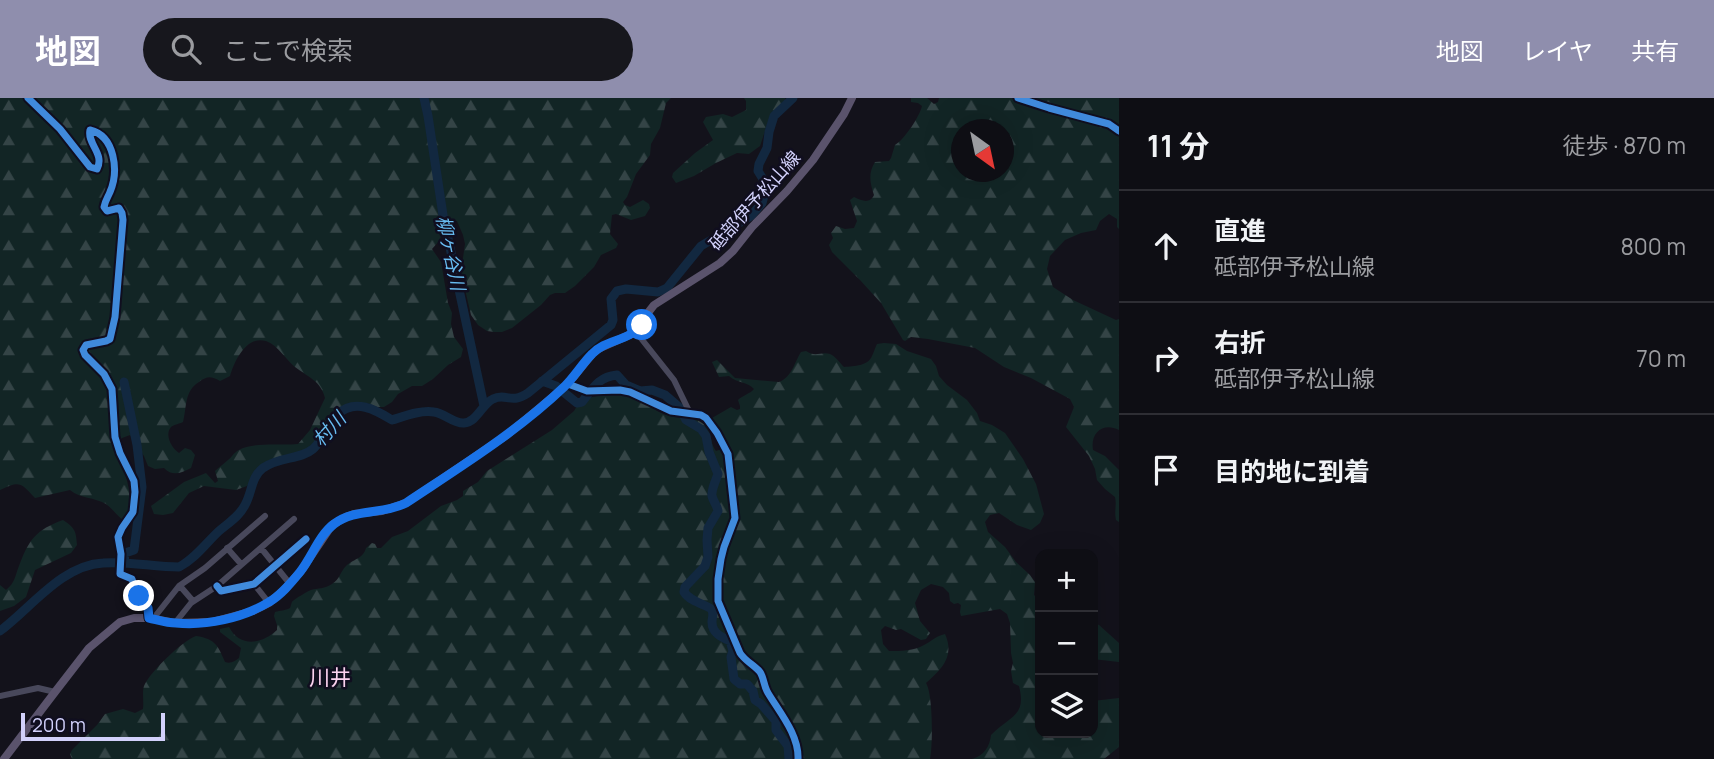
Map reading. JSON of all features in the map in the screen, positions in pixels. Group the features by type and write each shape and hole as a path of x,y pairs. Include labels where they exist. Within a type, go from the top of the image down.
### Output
{"main road":[{"name":"砥部伊予松山線","path":"636,332 654,305 720,264 733,251 813,160 845,114 852,98"},
{"path":"5,759 89,648 120,622 134,618 175,623 212,622 253,611 269,603 301,571 332,525 354,514 382,511 406,503 507,435 568,384 593,353 636,332"}],"street":[{"path":"28,98 60,129 90,167 97,169 100,161 89,137 90,130 96,131 111,148 113,179 104,207 107,211 119,208 123,220 115,317 110,339 86,345 83,350 113,389 115,437 131,473 135,492 133,512 118,537 120,574 132,579 151,619"},
{"path":"1018,98 1100,121 1119,131"},
{"path":"636,332 674,380 690,413"},
{"path":"568,384 587,391 620,390 671,411 706,418 726,448 735,518 721,559 718,601 744,660 760,672 768,694 784,716 796,744 798,759"},
{"path":"151,619 180,586 265,516"},
{"path":"175,623 193,601 217,586 294,519"},
{"path":"217,586 220,591 254,584 306,540"},
{"path":"227,548 240,564"},
{"path":"261,548 290,584"},
{"path":"254,584 269,603"},
{"path":"180,586 193,601"},
{"path":"0,695 38,688 55,692"}],"green space":[{"path":"0,98 671,98 666,103 660,128 651,144 650,155 636,174 623,202 630,207 643,200 650,208 645,216 631,220 612,215 610,234 618,244 616,248 601,255 594,267 575,286 565,293 550,295 512,328 502,332 487,331 478,325 471,315 461,272 465,244 463,235 457,221 449,220 442,229 440,240 432,249 441,262 452,313 454,337 463,349 461,357 422,386 412,386 398,394 384,407 367,403 347,405 337,410 311,447 300,453 280,457 256,471 247,486 236,490 204,486 189,493 173,513 154,514 151,506 184,482 206,473 215,483 218,481 215,471 242,449 257,445 298,444 310,430 325,398 320,387 270,343 259,340 252,342 238,357 230,376 220,381 207,378 194,386 188,395 183,422 169,430 170,442 176,451 179,453 185,448 195,455 191,468 174,473 164,468 155,469 148,466 130,435 122,438 114,447 130,494 131,513 123,520 106,504 70,490 35,498 16,484 0,490"},
{"path":"744,98 785,98 787,109 768,122 760,146 749,154 737,153 676,183 672,177 673,173 713,140 703,122 706,117 723,114 732,117 746,110"},
{"path":"911,98 927,98 934,104 939,98 1119,98 1119,229 1117,219 1109,214 1100,221 1096,230 1065,240 1050,256 1047,269 1053,287 1073,300 1119,319 1119,430 1108,427 1099,431 1094,439 1093,450 1105,456 1119,470 1119,522 1115,517 1115,497 1097,480 1089,456 1066,427 1074,407 1070,399 1004,367 975,348 911,337 903,340 881,303 832,252 829,245 833,238 831,233 836,226 854,228 857,221 850,200 854,197 866,201 872,198 873,166 875,162 889,161 895,145 918,116 922,106 911,102"},
{"path":"877,344 896,344 907,351 931,359 939,376 967,400 980,421 1005,433 1023,459 1036,484 1044,514 1040,523 1031,530 1017,525 999,513 990,515 985,522 988,532 1005,547 1035,582 1035,738 1098,738 1098,700 1119,698 1119,747 1104,759 972,759 983,753 988,747 991,735 1015,715 1021,704 1019,686 1013,683 1011,671 1013,663 1010,623 1007,614 1000,609 961,616 961,605 950,601 949,593 943,587 931,584 921,590 915,603 920,621 930,633 926,639 921,640 901,629 885,626 881,630 883,644 889,651 916,648 945,634 948,655 942,667 926,683 932,720 930,759 72,759 72,750 105,714 123,709 135,713 143,709 143,688 147,680 159,665 190,639 196,636 208,639 215,644 225,662 236,660 241,648 220,632 220,629 229,627 239,638 252,642 271,635 277,630 275,612 290,608 293,601 309,591 332,584 346,566 360,557 372,543 381,548 392,537 408,531 441,506 463,496 463,491 478,482 487,471 552,430 574,411 582,398 610,394 627,395 664,414 691,418 708,429 716,451 722,449 726,443 712,418 731,407 740,409 738,400 754,389 729,376 719,377 712,362 717,360 735,378 779,382 790,373 801,352 830,354 844,367 867,362"},
{"path":"63,520 74,530 77,545 71,553 35,570 26,597 14,606 0,611 0,585 6,590 11,585 26,549 35,537"},
{"path":"1098,625 1119,643 1119,662 1098,660"}],"waterway":[{"name":"柳ヶ谷川","path":"424,98 443,215 484,406"},
{"name":"村川","path":"0,631 48,589 74,571 103,563 179,567 185,564 240,513 254,480 263,468 313,449 336,416 345,409 365,407 392,420 434,412 464,423 472,420 497,397 517,398 528,393 611,325 611,299 617,291 626,289 658,292 667,288 701,246 751,216 762,203 765,192 766,184 758,171 767,148 774,116 793,98"},
{"path":"542,381 556,386 577,403 582,402 600,381 617,375 626,385 640,391 652,390 665,395 680,408 686,420 701,429 706,436 718,474 712,494 718,511 708,528 708,557 705,566 685,587 684,592 691,599 712,610 715,632 730,641 734,679 740,684 747,684 753,691 755,700 776,721 776,730 788,746 789,759"},
{"path":"124,382 137,445 142,487 134,550 125,553 124,564"}],"cycle path":[{"path":"28,98 60,129 90,167 97,169 99,164 90,130 105,139 113,155 113,184 104,207 107,211 119,208 123,220 115,317 110,339 86,345 83,350 104,374 112,389 115,437 134,481 135,492 133,512 118,537 120,574 132,579 136,591 148,608 149,618"},
{"path":"1018,98 1109,124 1119,131"},
{"path":"568,384 587,391 630,392 671,411 701,415 717,433 728,454 735,518 721,559 718,601 740,653 760,672 767,691 792,733 798,759"},
{"path":"217,586 221,591 254,584 306,539"}],"district":[{"name":"川井","path":"330,678"}],"route":[{"path":"139,596 148,608 149,618 191,624 212,622 253,611 269,603 301,571 332,525 354,514 382,511 406,503 507,435 568,384 593,353 636,332 642,325"}]}
